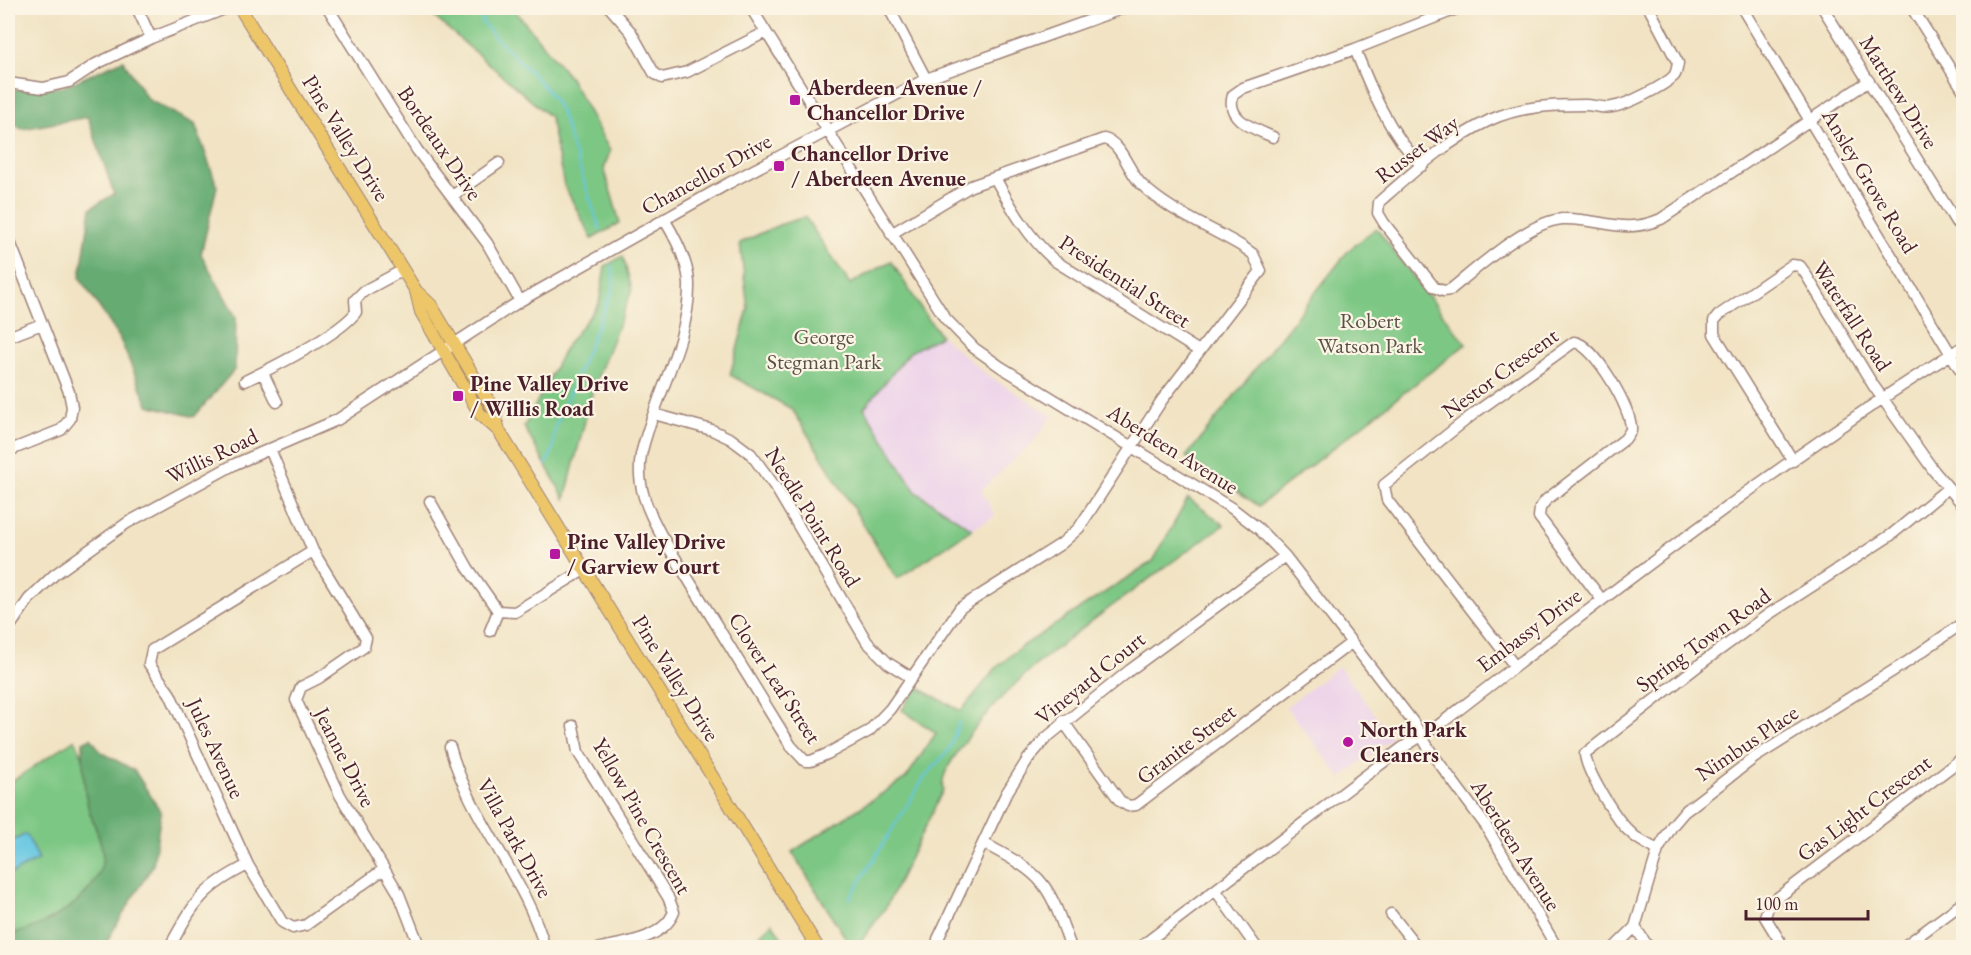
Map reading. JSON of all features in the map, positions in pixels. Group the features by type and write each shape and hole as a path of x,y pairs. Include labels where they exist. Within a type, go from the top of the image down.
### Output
{"main road":[{"name":"Pine Valley Drive","path":"240,8 416,291 420,312 494,410 499,431 818,948"}],"street":[{"path":"137,8 151,38"},
{"path":"8,83 43,88 69,82 96,64 151,38 227,8"},
{"name":"Bordeaux Drive","path":"328,8 417,150 487,243 520,301"},
{"path":"610,8 631,32 654,73 662,78 687,72 766,32"},
{"name":"Aberdeen Avenue","path":"751,8 935,304 970,344 1001,367 1233,509 1259,529 1285,556 1486,826 1557,948"},
{"path":"889,8 926,79"},
{"name":"Chancellor Drive","path":"447,346 520,301 664,219 926,79 1124,8"},
{"path":"1273,137 1239,121 1232,108 1233,95 1243,88 1355,49 1458,8"},
{"name":"Russet Way","path":"1649,8 1678,63 1675,75 1624,104 1609,108 1593,105 1550,105 1512,112 1475,128 1422,166 1379,202 1378,213 1434,287 1443,291 1450,290 1519,237 1546,223 1574,219 1628,228 1647,225 1661,219 1809,119"},
{"name":"Ansley Grove Road","path":"1742,8 1964,376"},
{"name":"Matthew Drive","path":"1823,8 1956,222 1964,222"},
{"path":"1912,8 1964,91"},
{"path":"1355,49 1375,99 1391,127 1422,166"},
{"path":"1809,119 1869,81"},
{"name":"Clover Leaf Street","path":"664,219 682,254 689,281 682,332 654,414 640,465 647,510 799,756 804,761 811,761 869,731 891,709 960,608 1061,544 1079,528 1171,387 1261,271 1253,254 1156,197 1130,171 1111,141 1093,142 995,178"},
{"path":"453,196 499,163"},
{"path":"891,234 971,186 995,178"},
{"name":"Presidential Street","path":"995,178 1020,223 1037,245 1055,261 1199,351"},
{"path":"8,237 69,392 72,407 70,419 61,430 8,451"},
{"name":"Waterfall Road","path":"1793,461 1713,334 1714,321 1719,315 1780,272 1792,265 1800,266 1882,397"},
{"path":"245,381 263,373 353,317 356,312 355,300 364,291 403,270"},
{"path":"8,337 42,324"},
{"name":"Nestor Crescent","path":"1514,665 1387,500 1384,485 1476,412 1574,342 1586,346 1597,360 1628,413 1631,430 1625,439 1546,500 1540,507 1539,517 1602,600"},
{"name":"Willis Road","path":"8,629 17,614 49,579 128,523 196,484 337,420 447,346"},
{"name":"Embassy Drive","path":"1138,948 1707,520 1882,397 1964,346"},
{"path":"263,373 277,402"},
{"path":"1882,397 1947,489 1964,506"},
{"name":"Needle Point Road","path":"654,414 712,430 731,439 751,454 776,488 867,642 888,663 912,678"},
{"name":"Jeanne Drive","path":"270,449 313,551 365,635 366,642 364,647 320,678 301,687 297,692 296,700 340,795 399,894 420,948"},
{"name":"Spring Town Road","path":"1658,850 1629,832 1622,823 1594,778 1585,754 1769,614 1892,535 1947,489"},
{"path":"430,501 468,568 498,611"},
{"name":"Jules Avenue","path":"313,551 152,650 148,658 149,664 170,694 248,865 282,922 293,928 306,926 384,869"},
{"name":"Vineyard Court","path":"938,939 1019,771 1063,721 1285,556"},
{"path":"498,611 515,612 584,570"},
{"path":"490,631 498,611"},
{"name":"Nimbus Place","path":"1614,948 1635,927 1658,850 1672,826 1700,799 1754,758 1907,663 1964,622"},
{"name":"Granite Street","path":"1063,721 1120,801 1128,806 1136,804 1351,643"},
{"name":"Yellow Pine Crescent","path":"573,726 578,752 668,897 674,912 667,925 652,934 600,948"},
{"name":"Villa Park Drive","path":"450,747 457,772 487,834 533,908 545,948"},
{"name":"Gas Light Crescent","path":"1784,948 1765,917 1768,907 1964,757"},
{"path":"983,843 1026,866 1044,884 1056,905 1071,948"},
{"path":"169,948 202,894 219,880 248,865"},
{"path":"1216,891 1257,948"},
{"path":"1902,948 1964,902"},
{"path":"1391,914 1418,948"},
{"path":"1635,927 1649,948"}],"shaded area":[{"path":"941,336 986,374 1053,416 1032,443 981,490 995,516 972,529 916,492 864,408 910,352"},
{"path":"1339,666 1392,738 1341,778 1286,707"}],"green space":[{"path":"424,8 513,8 570,78 610,151 604,169 620,223 592,239 564,185 550,117"},
{"path":"123,60 147,99 195,124 217,186 201,254 236,317 235,369 194,417 148,405 119,337 80,278 91,208 114,194 88,117 22,129 8,121 8,90 63,87"},
{"name":"George Stegman Park","path":"805,217 850,284 891,261 941,336 910,352 864,408 916,492 972,529 897,579 792,409 730,375 748,309 740,243 779,225"},
{"name":"Robert Watson Park","path":"1376,228 1466,344 1259,506 1186,457 1348,251"},
{"path":"623,256 632,290 593,389 565,499 524,427 566,346 599,304 605,266"},
{"path":"1188,498 1224,525 1052,652 1011,687 992,707 949,766 944,776 943,790 886,907 857,947 851,947 792,852 906,778 936,733 902,710 917,687 961,711 996,668 1018,649 1153,561"},
{"path":"91,738 101,752 134,770 161,812 153,865 103,947 8,947 8,934 39,925 55,917 85,894 96,880 102,865 101,844 89,810 84,778 83,742"},
{"path":"75,739 135,877 105,947 8,948 8,784"},
{"path":"772,923 788,947 748,947"}],"water":[{"path":"26,834 39,859 9,875 8,843"}],"waterway":[{"path":"484,8 482,22 543,86 560,110 600,229"},
{"path":"546,464 553,450 555,428 614,286 612,266"},
{"path":"849,899 924,778 949,750 959,722"}],"place":[{"name":"Aberdeen Avenue / Chancellor Drive","path":"795,100"},
{"name":"Chancellor Drive / Aberdeen Avenue","path":"779,166"},
{"name":"Pine Valley Drive / Willis Road","path":"458,396"},
{"name":"Pine Valley Drive / Garview Court","path":"555,554"},
{"name":"North Park Cleaners","path":"1348,742"}]}
